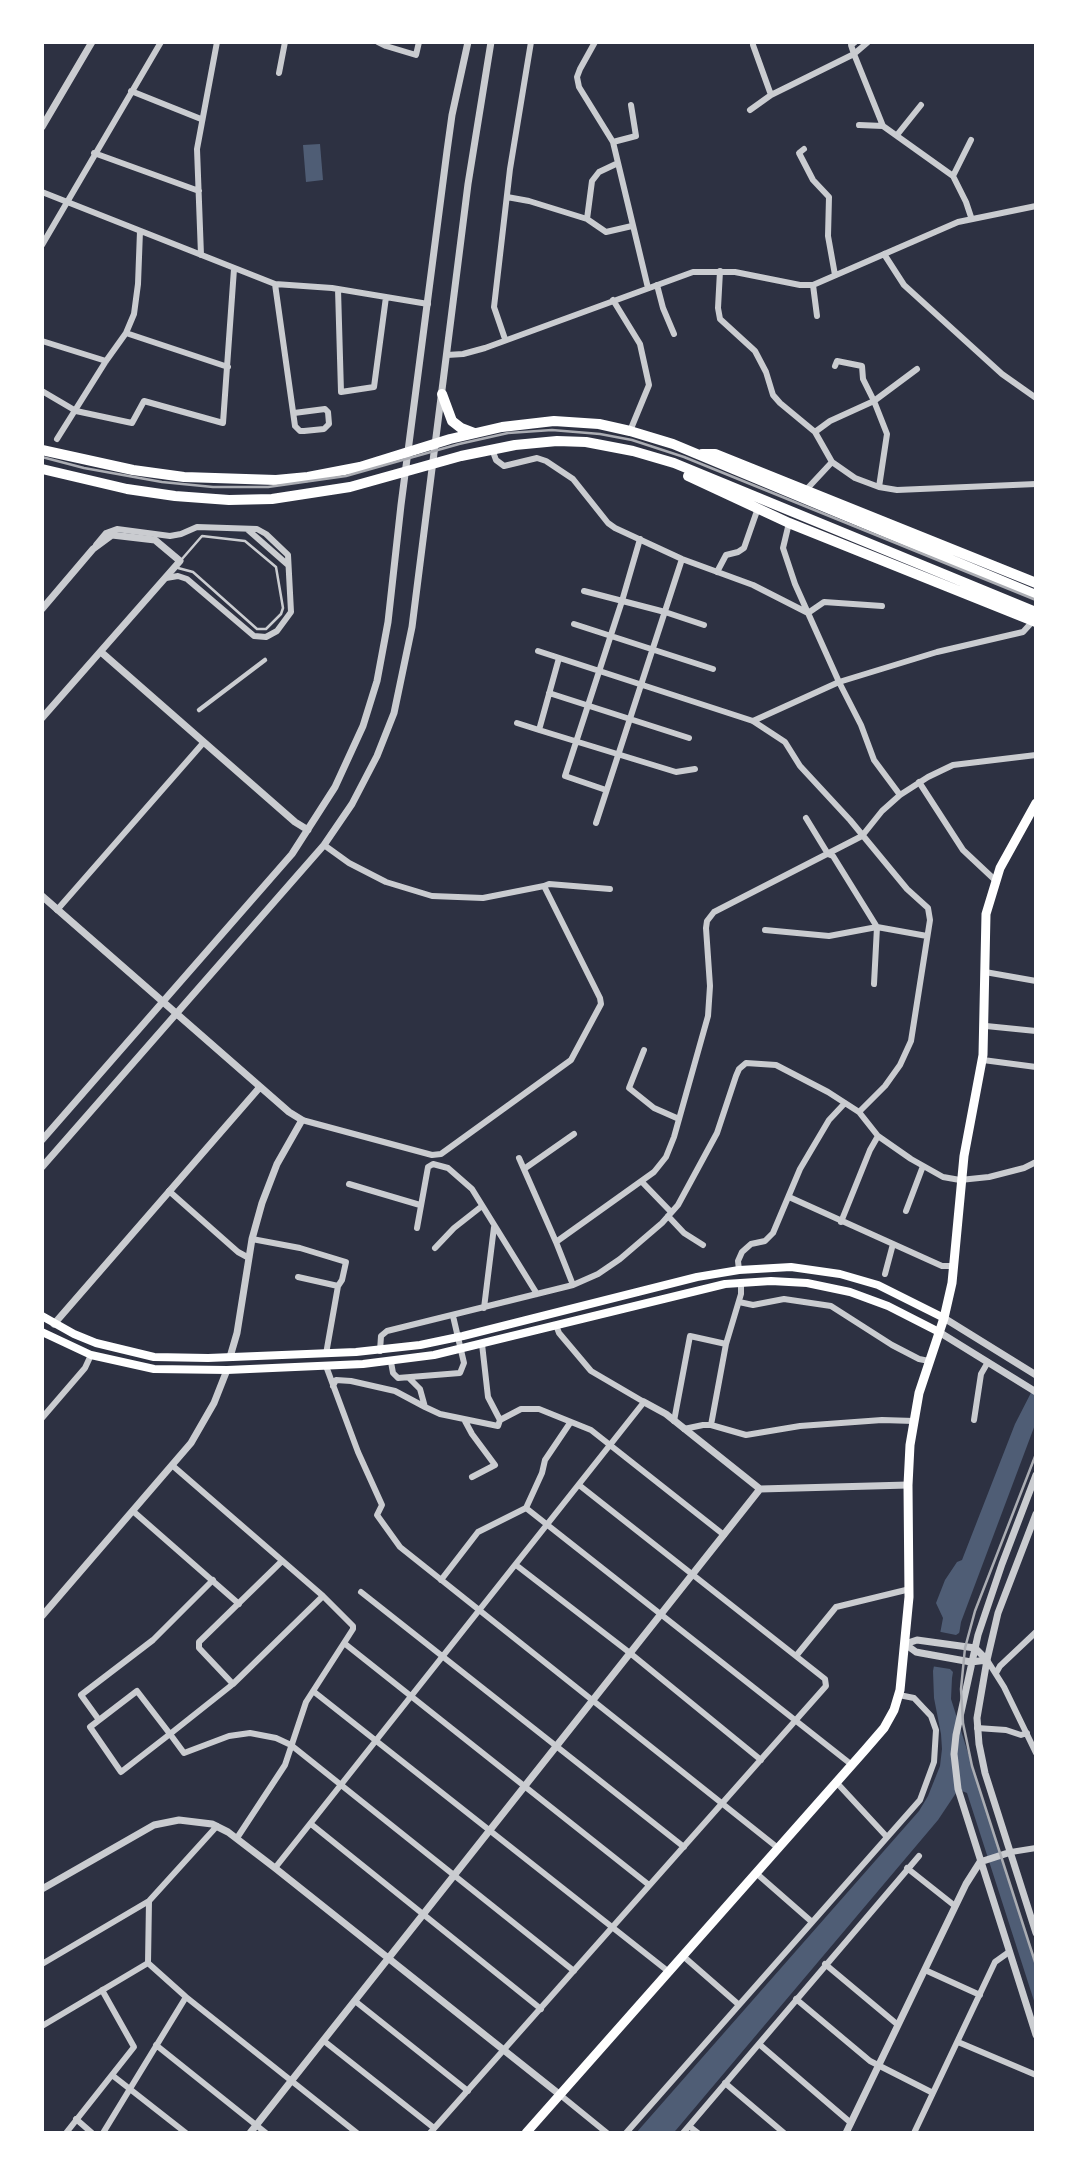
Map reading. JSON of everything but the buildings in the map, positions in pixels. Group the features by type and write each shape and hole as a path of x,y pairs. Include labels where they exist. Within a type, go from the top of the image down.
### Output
{"highway":[{"path":"442,394 452,421 474,433"},
{"path":"42,450 171,475 250,481 276,480 335,472 474,433 531,423 554,421 599,424 630,431 698,454 1036,595"},
{"path":"42,469 127,489 201,499 272,499 307,495 405,473 492,449 557,441 613,447 651,456 698,473 906,560 1035,619"},
{"path":"613,447 680,472 789,523 1035,619"},
{"path":"698,454 715,454 1036,583"}],"main road":[{"path":"526,2133 837,1783 884,1728 894,1710 899,1695 910,1589 908,1485 914,1421 929,1361 944,1318 954,1266 960,1180 983,1060 986,1026 984,929 995,880 1035,806"},
{"path":"42,1316 96,1343 133,1353 177,1359 380,1351 463,1336 697,1277 739,1270 791,1267 840,1274 878,1285 944,1318"},
{"path":"42,1332 91,1355 154,1369 227,1370 391,1362 482,1344 700,1289 741,1282 788,1281 850,1292 888,1306 939,1332"}],"street":[{"path":"42,127 92,42"},
{"path":"42,245 160,42"},
{"path":"201,255 197,149 217,42"},
{"path":"279,73 285,42"},
{"path":"378,42 386,47 416,55 419,42"},
{"path":"42,1140 274,877 335,787 363,726 377,681 388,622 452,115 468,42"},
{"path":"42,1167 324,845 352,804 377,756 394,713 412,627 468,184 491,42"},
{"path":"505,339 494,307 507,197 531,42"},
{"path":"595,42 580,69 579,87 613,142 648,288"},
{"path":"855,42 852,45 854,54 883,126"},
{"path":"750,110 771,95 854,54 868,42"},
{"path":"753,46 771,95"},
{"path":"131,90 201,118"},
{"path":"613,142 636,136 631,105"},
{"path":"897,135 921,105"},
{"path":"859,125 883,126 953,176 971,217"},
{"path":"953,176 971,140"},
{"path":"804,149 799,153 813,180 829,197 828,236 835,275"},
{"path":"94,153 199,191"},
{"path":"587,219 592,181 599,172 618,163"},
{"path":"42,192 275,284 338,289 428,304"},
{"path":"507,197 587,219 606,232 632,226"},
{"path":"447,355 463,354 693,272 720,271 813,285 971,217 1036,206"},
{"path":"57,439 126,333 134,314 140,231"},
{"path":"884,254 904,285 1002,374 1036,398"},
{"path":"42,391 76,411 132,423 144,401 223,423 234,269"},
{"path":"720,271 720,319 755,351 766,372 773,395 815,432 832,462 855,478 897,490 1036,484"},
{"path":"275,284 295,426 300,431 324,429 330,421 325,409 294,412"},
{"path":"657,285 674,334"},
{"path":"813,285 817,316"},
{"path":"338,289 341,392 374,387 386,297"},
{"path":"613,300 640,344 649,385 630,431"},
{"path":"126,333 228,367"},
{"path":"42,341 106,361"},
{"path":"835,366 837,360 862,366 863,379 887,434 879,487"},
{"path":"815,432 830,421 874,401 917,369"},
{"path":"492,449 496,460 504,467 537,458 546,461 573,479 608,523 682,559 752,585 808,613"},
{"path":"805,491 832,462"},
{"path":"717,572 726,555 744,548 758,508"},
{"path":"789,523 783,555 861,725 874,760 900,795"},
{"path":"43,606 106,533 117,529 174,536 197,527 245,528 262,531 288,555 290,615 277,631 266,636 254,636 187,579 178,576 165,579"},
{"path":"42,718 180,561 152,539 112,535 93,549"},
{"path":"606,790 565,776 640,539"},
{"path":"596,823 682,559"},
{"path":"584,591 704,625"},
{"path":"808,613 824,602 881,606"},
{"path":"753,721 839,682 913,659 1023,632 1035,619"},
{"path":"574,624 713,669"},
{"path":"538,651 753,721 785,742 800,766 907,889 928,908 930,913 911,1041 900,1065 885,1086 859,1112"},
{"path":"101,652 295,822 308,830"},
{"path":"538,730 559,658"},
{"path":"199,710 265,660"},
{"path":"549,694 688,738"},
{"path":"517,723 676,772 695,769"},
{"path":"57,909 204,742"},
{"path":"555,1242 642,1182 666,1157 708,1016 710,986 706,928 710,917 726,905 862,836 882,811 900,795 953,765 1036,755"},
{"path":"919,782 963,850 995,880"},
{"path":"806,818 877,926 874,984"},
{"path":"324,845 349,863 386,883 432,896 483,898 550,884 610,889"},
{"path":"42,896 294,1116 432,1155 441,1154 571,1060 598,1010 600,998 544,886"},
{"path":"765,930 830,936 877,926 927,936"},
{"path":"985,972 1036,981"},
{"path":"986,1026 1036,1031"},
{"path":"644,1050 629,1088 654,1108 679,1119"},
{"path":"983,1060 1036,1067"},
{"path":"380,1351 381,1336 387,1331 573,1285 598,1274 620,1259 678,1205 717,1133 742,1065 755,1062 776,1065 828,1092 859,1112 878,1136 943,1177 960,1180 989,1177 1036,1162"},
{"path":"54,1324 260,1087"},
{"path":"739,1270 738,1261 742,1252 751,1244 769,1238 800,1169 829,1120 844,1104"},
{"path":"230,1357 237,1334 253,1239 268,1185 302,1120"},
{"path":"524,1169 573,1134"},
{"path":"841,1222 878,1136"},
{"path":"519,1158 573,1285"},
{"path":"416,1228 426,1172 433,1164 447,1168 472,1189 537,1294"},
{"path":"906,1211 923,1166"},
{"path":"642,1182 684,1233 703,1245"},
{"path":"349,1184 420,1205"},
{"path":"169,1191 238,1252 249,1258"},
{"path":"789,1197 942,1266 954,1266"},
{"path":"435,1248 454,1228 482,1206"},
{"path":"484,1308 494,1226"},
{"path":"253,1239 300,1248 346,1262 338,1286 326,1354"},
{"path":"885,1274 893,1244"},
{"path":"298,1277 338,1286"},
{"path":"711,1425 726,1344 739,1302 741,1282"},
{"path":"739,1302 753,1305 784,1299 831,1306 892,1345 919,1359 929,1361"},
{"path":"391,1362 396,1377 411,1379 457,1374 462,1371 464,1363 453,1316"},
{"path":"944,1318 1036,1374"},
{"path":"556,1325 559,1333 591,1371 674,1421 760,1489 908,1485"},
{"path":"939,1332 1033,1390"},
{"path":"674,1421 690,1336 726,1344"},
{"path":"482,1344 488,1397 500,1420"},
{"path":"42,1418 85,1368 91,1355"},
{"path":"974,1420 981,1374 988,1362"},
{"path":"326,1366 358,1452 382,1505 377,1515 400,1547 778,1848"},
{"path":"42,1616 173,1466 203,1424 221,1389 227,1370"},
{"path":"411,1379 420,1389 425,1407"},
{"path":"333,1386 336,1380 362,1383 395,1391 440,1414 498,1426 500,1420 521,1409 552,1412 570,1423 591,1430 724,1535"},
{"path":"275,1868 644,1402"},
{"path":"684,1429 711,1425 746,1435 800,1426 882,1420 914,1421"},
{"path":"465,1421 495,1465 472,1477"},
{"path":"440,1580 478,1532 526,1508 545,1460 570,1423"},
{"path":"173,1466 323,1596 351,1622 353,1629 306,1702 285,1765 237,1838"},
{"path":"1036,1475 1002,1564 975,1648 961,1707 954,1754 955,1772 964,1808 1036,2035"},
{"path":"324,2041 432,2131 826,1686 825,1679 579,1485"},
{"path":"250,2133 760,1489"},
{"path":"526,1508 852,1765"},
{"path":"134,1512 239,1604"},
{"path":"1036,1514 1002,1602 987,1660 977,1728 985,1773 1007,1853 1036,1933"},
{"path":"233,1684 199,1648 199,1642 282,1561"},
{"path":"516,1565 630,1653 761,1760"},
{"path":"99,1720 81,1695 153,1640 213,1580"},
{"path":"796,1656 836,1607 910,1589"},
{"path":"361,1592 684,1847"},
{"path":"323,1596 233,1684 170,1734 121,1772 90,1727 137,1691 170,1734 184,1753 229,1736 250,1733 276,1738 291,1745 574,1971"},
{"path":"996,1672 1036,1632"},
{"path":"905,1644 917,1640 975,1648 996,1672 1036,1753"},
{"path":"344,1643 649,1885"},
{"path":"905,1644 916,1652 971,1662 987,1660"},
{"path":"313,1691 669,1972"},
{"path":"626,2133 915,1807 934,1762 936,1730 931,1716 914,1698 899,1695"},
{"path":"977,1728 1006,1730 1021,1735 1027,1733"},
{"path":"837,1783 887,1837"},
{"path":"42,1889 154,1825 188,1820 217,1826 237,1838 607,2133"},
{"path":"311,1824 541,2009"},
{"path":"42,1964 149,1901 217,1826"},
{"path":"846,2133 955,1906 983,1861 1036,1848"},
{"path":"683,2133 919,1856"},
{"path":"907,1867 955,1906"},
{"path":"756,1872 812,1922"},
{"path":"149,1901 148,1963 186,1997 357,2133"},
{"path":"914,2133 995,1962 1009,1952"},
{"path":"683,1956 738,2004"},
{"path":"42,2026 148,1963"},
{"path":"825,1964 898,2025"},
{"path":"925,1970 980,1995"},
{"path":"66,2133 134,2047 102,1990"},
{"path":"103,2133 186,1997"},
{"path":"796,1999 878,2067 933,2092"},
{"path":"355,2001 468,2091"},
{"path":"958,2042 1036,2075"},
{"path":"759,2044 851,2123"},
{"path":"156,2045 266,2133"},
{"path":"112,2076 186,2133"},
{"path":"725,2083 784,2133"},
{"path":"76,2119 92,2133"},
{"path":"690,2126 698,2133"}],"lane":[{"path":"174,568 193,572 257,629 266,629 281,614 283,608 276,567 245,541 202,536 180,561"}],"water":[{"path":"320,144 323,180 306,182 303,145"},
{"path":"1036,1383 1036,1422 961,1622 951,1699 1036,1968 1036,2007 967,1793 962,1791 956,1793 938,1820 676,2130 673,2133 636,2133 919,1811 928,1796 940,1766 942,1749 934,1698 933,1671 943,1618 936,1603 945,1580 957,1562 962,1560 1015,1424"}],"pier":[{"path":"936,1631 956,1635 962,1631 955,1674 950,1669 931,1666"}],"railway":[{"path":"42,457 84,468 162,482 213,487 268,487 346,476 508,433 552,430 600,434 632,440 684,457 1036,600"},
{"path":"1036,1454 975,1611 965,1648 961,1689 963,1723 972,1766 1036,1965"}]}
